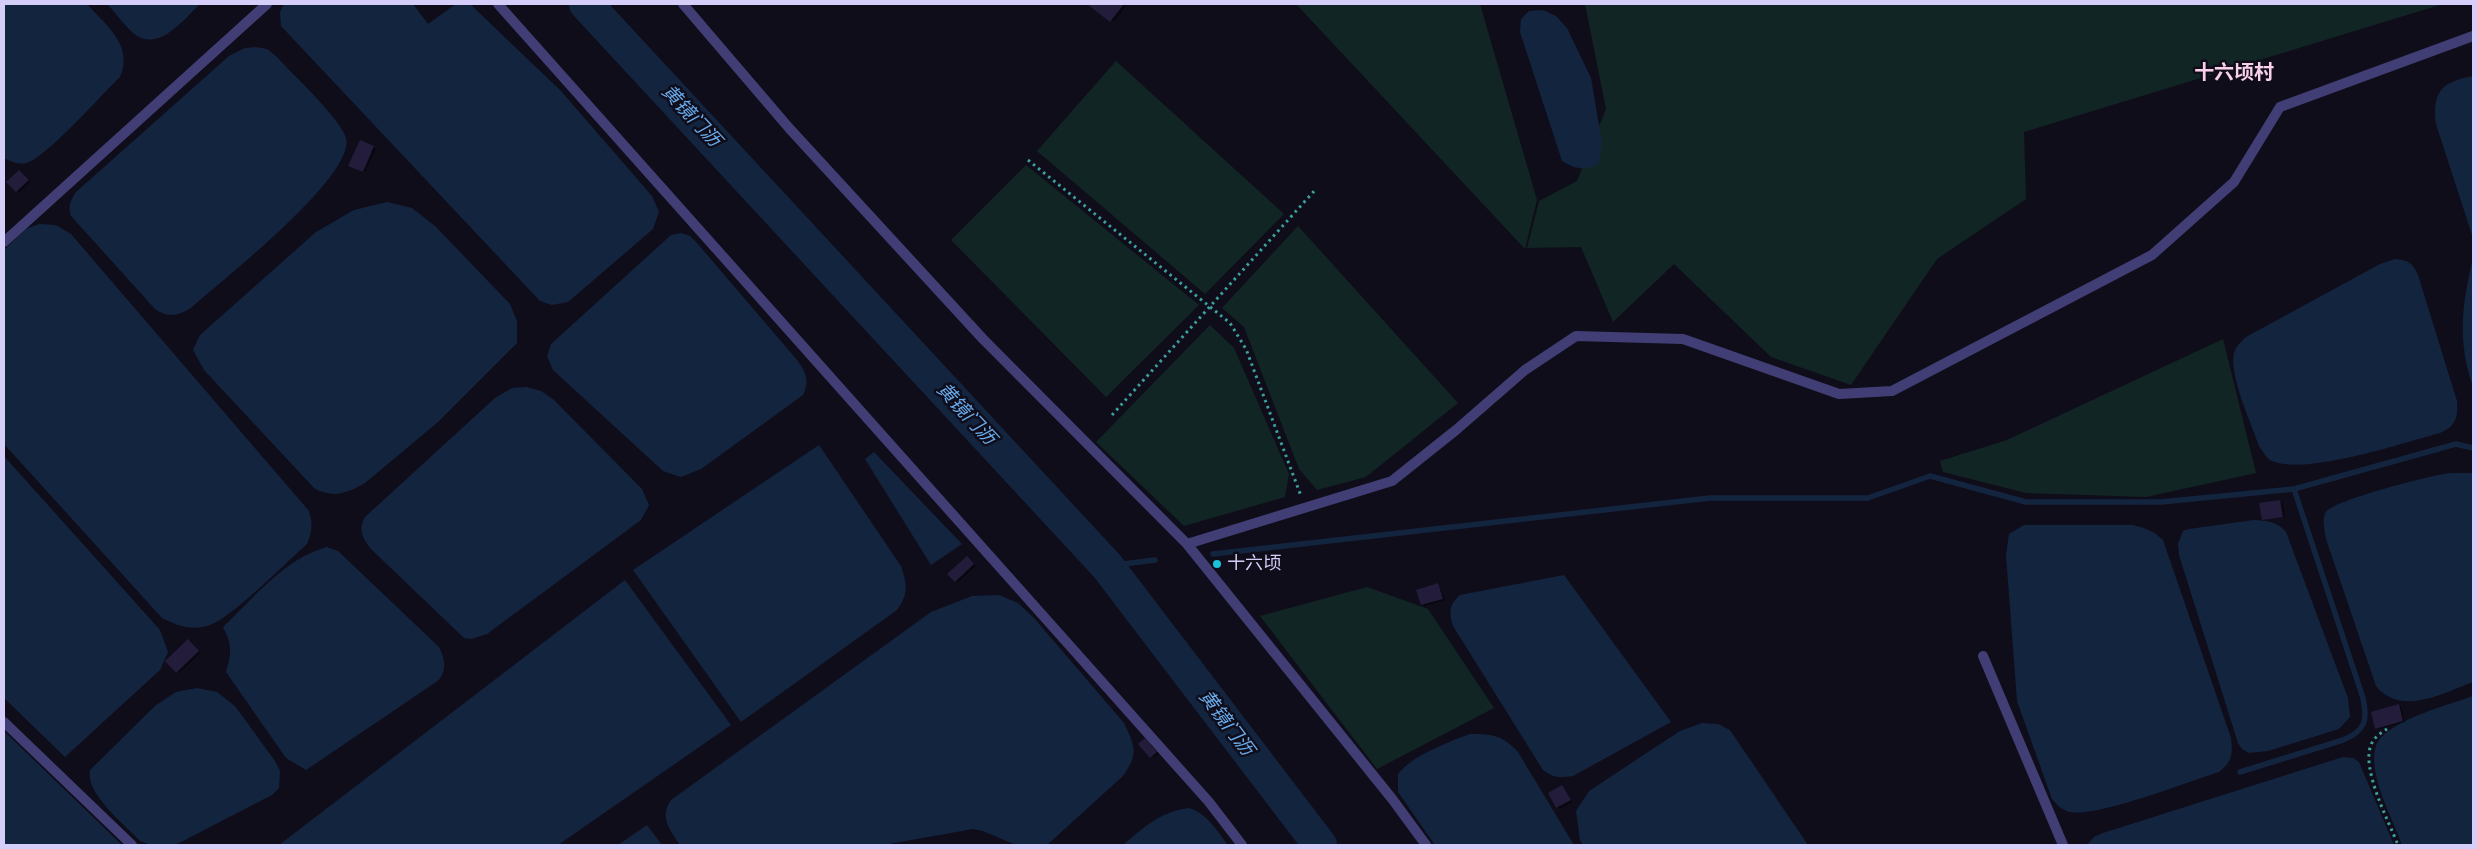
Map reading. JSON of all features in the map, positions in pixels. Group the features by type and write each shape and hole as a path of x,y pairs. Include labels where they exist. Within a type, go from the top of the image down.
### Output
{"lane":[{"path":"4,242 267,4"},
{"path":"498,4 1202,795 1242,845"},
{"path":"683,4 789,128 983,339 1186,544 1393,800 1426,845"},
{"path":"1186,544 1392,481 1456,430 1525,370 1576,336 1683,339 1839,394 1892,391 2152,255 2234,182 2280,107 2473,36"},
{"path":"1983,656 2063,845"},
{"path":"4,722 132,845"}],"path":[{"path":"1028,160 1230,323 1246,349 1302,501"},
{"path":"1112,415 1316,189"},
{"path":"2387,728 2371,744 2369,757 2372,777 2398,845"}],"green space":[{"path":"1296,4 1480,4 1537,200 1525,249"},
{"path":"1585,4 2443,4 2024,132 2026,199 1937,259 1851,385 1771,357 1674,264 1613,322 1581,247 1527,248 1539,201 1577,181 1606,109"},
{"path":"1116,61 1284,214 1205,294 1037,151"},
{"path":"1026,165 1199,305 1106,397 951,240"},
{"path":"1298,226 1458,403 1366,477 1317,490 1299,469 1244,327 1222,308"},
{"path":"1210,325 1234,348 1289,474 1285,497 1184,526 1096,442"},
{"path":"2223,339 2256,473 2146,497 2026,493 1943,472 1940,461 2007,440"},
{"path":"1367,587 1428,609 1494,708 1377,769 1260,616"}],"water":[{"path":"4,4 87,4 116,37 123,55 120,77 46,151 26,163 14,162 4,158"},
{"path":"107,4 200,4 170,32 152,39 142,38 133,33"},
{"path":"284,4 413,4 428,24 456,4 470,4 561,91 652,196 659,212 653,229 568,302 552,305 540,301 281,26 280,12"},
{"path":"1543,10 1556,16 1567,28 1591,78 1602,143 1599,164 1589,168 1571,166 1562,161 1520,32 1521,19 1529,11"},
{"path":"245,48 267,49 277,57 335,120 346,138 343,155 330,177 309,202 255,253 191,308 173,315 164,314 155,309 71,216 71,201 76,192 229,56"},
{"path":"2473,76 2473,238 2436,124 2435,113 2436,103 2441,90 2454,81"},
{"path":"387,202 412,208 435,226 510,304 517,321 517,343 438,422 365,483 346,492 328,493 314,488 204,370 193,350 200,335 316,232 354,210"},
{"path":"39,224 56,225 71,234 309,511 311,528 307,544 231,612 210,625 191,628 162,618 4,444 4,250 26,229"},
{"path":"681,233 690,236 697,243 797,360 805,373 807,381 803,395 701,469 681,477 663,471 553,370 547,356 551,344 671,235"},
{"path":"2473,258 2473,387 2465,354 2463,322 2466,291"},
{"path":"2395,259 2410,263 2418,275 2457,401 2455,421 2450,427 2440,433 2356,456 2310,464 2290,465 2270,460 2259,446 2246,413 2233,363 2236,348 2246,337 2380,264"},
{"path":"527,387 541,391 553,399 642,489 649,505 641,520 487,634 471,639 464,638 371,549 363,537 361,529 363,521 365,517 495,398 512,388"},
{"path":"819,445 901,566 906,584 904,599 897,610 741,722 633,570"},
{"path":"874,452 962,544 931,565 865,459"},
{"path":"4,456 160,630 168,652 160,670 65,757 4,698"},
{"path":"2450,473 2473,473 2473,682 2423,700 2397,700 2386,695 2376,686 2326,539 2324,518 2326,512 2346,501 2405,483"},
{"path":"2254,520 2275,524 2286,532 2348,698 2350,717 2339,729 2268,751 2249,753 2242,749 2238,743 2179,555 2178,544 2183,531 2189,529"},
{"path":"2024,525 2133,525 2149,530 2163,540 2231,738 2231,757 2227,765 2219,772 2121,804 2083,812 2065,810 2052,799 2017,701 2006,555 2009,534"},
{"path":"327,547 338,551 439,647 444,660 444,668 439,680 306,770 286,758 226,672 230,649 223,627 271,580 297,560"},
{"path":"1564,575 1671,722 1573,776 1560,777 1550,775 1543,770 1453,626 1451,613 1454,602 1460,595"},
{"path":"625,580 731,725 558,845 279,845"},
{"path":"999,595 1018,603 1034,618 1124,723 1133,744 1133,756 1123,776 1047,845 1016,845 983,831 973,829 883,845 680,845 670,829 666,818 666,812 671,800 931,612 972,596"},
{"path":"197,688 217,692 235,706 275,761 280,771 279,788 272,795 179,843 164,846 148,844 139,840 99,798 90,779 90,770 156,705 176,692"},
{"path":"2473,696 2473,845 2402,845 2385,805 2377,780 2374,759 2376,746 2382,737 2404,722 2434,709"},
{"path":"1702,723 1718,724 1730,730 1808,845 1583,845 1580,840 1576,811 1589,791 1680,731"},
{"path":"4,731 122,845 4,845"},
{"path":"1470,734 1485,734 1497,737 1507,742 1518,752 1574,845 1435,845 1398,792 1398,774 1404,767 1421,756 1441,745"},
{"path":"2343,757 2353,758 2359,762 2394,845 2087,845 2094,837 2103,833"},
{"path":"1189,808 1207,818 1228,845 1123,845 1153,821 1170,813"},
{"path":"647,825 662,845 618,845"}],"building":[{"path":"1087,4 1124,4 1110,22"},
{"path":"360,140 374,146 363,172 348,166"},
{"path":"19,170 29,180 16,192 6,182"},
{"path":"2280,500 2283,517 2262,520 2259,503"},
{"path":"967,556 974,564 955,582 947,574"},
{"path":"1438,583 1443,599 1421,605 1416,590"},
{"path":"188,639 199,651 176,673 165,661"},
{"path":"2399,704 2403,721 2375,729 2371,712"},
{"path":"1145,738 1157,752 1150,758 1138,744"},
{"path":"1562,785 1571,800 1556,808 1548,793"}],"waterway":[{"name":"黄镜门沥","path":"586,4 1107,566 1320,845"},
{"path":"1213,554 1710,498 1868,498 1930,476 2026,502 2161,502 2294,489 2456,444 2473,448"},
{"path":"2240,772 2343,740 2356,733 2365,719 2363,698 2294,489"},
{"path":"1107,566 1155,560"}],"place":[{"name":"十六顷","path":"1217,564"}],"district":[{"name":"十六顷村","path":"2234,73"}]}
